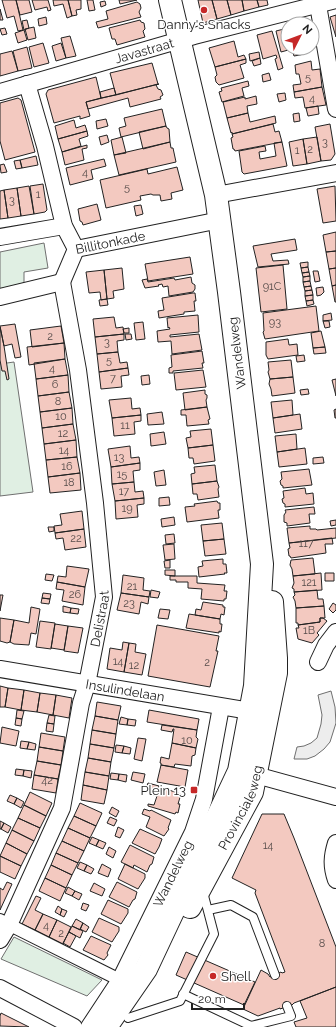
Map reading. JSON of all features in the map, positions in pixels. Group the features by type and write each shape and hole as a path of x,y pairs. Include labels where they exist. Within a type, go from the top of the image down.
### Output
{"main road":[{"name":"Wandelweg","path":"170,0 216,196 220,220 262,564 255,686 250,712"},
{"name":"Provincialeweg","path":"106,1027 146,969 247,773 276,673 272,600 262,564"},
{"name":"Provincialeweg","path":"125,1022 154,975 252,792 247,773 250,712"}],"street":[{"name":"Javastraat","path":"0,92 180,40 336,0"},
{"path":"318,5 336,109"},
{"path":"28,84 45,146 64,226 76,249"},
{"path":"216,196 336,173"},
{"name":"Billitonkade","path":"62,282 76,249 220,220"},
{"path":"0,237 64,226"},
{"path":"0,296 62,282"},
{"name":"Delistraat","path":"0,940 4,922 62,808 81,703 87,684 104,597 95,504 78,370 62,282"},
{"path":"318,662 326,645 336,632"},
{"name":"Insulindelaan","path":"0,669 250,712"},
{"name":"Wandelweg","path":"89,1027 120,980 193,832 204,799 221,707"},
{"path":"247,773 336,797"},
{"path":"336,843 332,856 332,866 336,880"},
{"path":"4,922 120,980"},
{"path":"0,988 74,1027"}],"lane":[{"path":"125,1022 180,1000 214,934 201,885"},
{"path":"208,910 231,905 253,917 276,975"},
{"path":"183,994 251,1026 291,1016 287,1006"}],"green space":[{"path":"44,243 48,268 24,272 24,283 0,289 0,252"},
{"path":"14,362 33,492 0,496 0,364"},
{"path":"14,937 102,980 87,996 1,959"}],"shaded area":[{"path":"331,691 335,707 336,723 330,742 315,756 307,759 294,759 297,747 311,743 317,738 322,715 318,695"}],"building":[{"path":"2,0 16,0 23,30 18,31 14,16 7,18"},
{"path":"16,0 29,0 32,12 20,15"},
{"path":"32,0 48,0 51,10 48,11 47,7 35,10"},
{"path":"53,0 68,0 72,16 67,18 63,4 54,6"},
{"path":"68,0 81,0 81,9 76,10 77,15 72,16"},
{"path":"87,0 93,0 95,10 89,11"},
{"path":"119,0 137,0 120,4"},
{"path":"198,0 212,0 217,19 203,23"},
{"path":"212,0 227,0 231,15 217,19"},
{"path":"227,0 242,0 244,11 231,15"},
{"path":"242,0 257,0 259,7 244,11"},
{"path":"257,0 267,0 268,5 259,7"},
{"path":"105,1 106,5 101,7 100,2"},
{"path":"137,2 140,4 141,8 139,12 141,17 98,28 96,22 108,19 106,11"},
{"path":"0,9 3,20 0,20"},
{"path":"336,15 336,37 330,17"},
{"path":"46,17 47,24 39,26 38,19"},
{"path":"27,20 29,28 24,30 22,21"},
{"path":"140,20 144,23 145,29 143,31 145,37 117,45 115,39 112,39 109,28"},
{"path":"34,27 36,38 28,40 25,29"},
{"path":"5,28 7,34 2,35 0,29"},
{"path":"24,30 27,40 18,43 15,33"},
{"path":"280,30 280,48 276,31"},
{"path":"272,31 283,68 278,70 275,59 277,58 276,55 263,59 257,35"},
{"path":"70,36 76,56 66,58 61,38"},
{"path":"234,41 238,57 244,55 246,59 215,67 209,48"},
{"path":"43,43 49,63 34,67 29,47"},
{"path":"61,43 66,58 56,61 52,46"},
{"path":"27,47 32,68 18,71 13,51"},
{"path":"12,51 18,71 0,76 0,54"},
{"path":"259,52 260,58 250,61 249,54"},
{"path":"260,58 261,64 254,66 252,61"},
{"path":"246,59 246,63 240,65 244,78 219,85 216,82 215,77 217,75 215,67"},
{"path":"311,61 312,70 320,69 322,87 294,92 293,85 301,84 299,74 296,74 295,65"},
{"path":"152,63 158,84 116,95 110,73"},
{"path":"269,73 271,80 263,82 262,75"},
{"path":"96,77 101,98 86,102 90,116 80,119 80,116 54,123 46,94 48,90"},
{"path":"248,81 249,86 242,88 244,96 222,102 219,92 222,91 221,88"},
{"path":"159,84 156,85 158,89 161,90 163,95 160,97 161,99 130,107 128,98 88,109 86,102"},
{"path":"322,87 326,105 305,108 303,97 295,98 294,92"},
{"path":"114,88 116,95 101,98 100,92"},
{"path":"285,93 286,100 279,102 277,94"},
{"path":"256,96 257,104 247,106 248,113 227,118 223,102"},
{"path":"18,98 21,100 35,152 5,160 0,141 0,103"},
{"path":"318,106 319,114 308,116 306,108"},
{"path":"162,109 166,126 121,137 119,128 126,126 124,118"},
{"path":"248,113 250,122 275,116 276,123 232,134 227,118"},
{"path":"299,113 300,121 294,122 293,114"},
{"path":"106,119 108,126 97,129 96,121"},
{"path":"74,120 76,128 85,125 87,131 58,139 55,126"},
{"path":"273,124 275,132 279,131 282,142 235,151 233,149 231,138 233,137 232,134"},
{"path":"330,124 335,154 331,160 321,161 315,127"},
{"path":"166,126 169,129 170,142 143,149 139,132"},
{"path":"87,131 88,136 79,139 81,146 62,152 58,139"},
{"path":"107,135 109,142 101,145 99,137"},
{"path":"122,137 126,153 114,155 111,140"},
{"path":"317,137 321,161 307,164 303,139"},
{"path":"303,139 307,164 293,166 289,142"},
{"path":"170,142 176,162 119,175 114,155"},
{"path":"282,142 287,166 244,174 242,172 239,151 265,146 266,151 259,152 260,159 276,156 274,143"},
{"path":"87,145 87,148 82,149 84,160 65,165 62,152"},
{"path":"36,156 38,165 22,168 20,160"},
{"path":"104,159 106,166 91,170 93,179 70,185 66,168"},
{"path":"20,160 22,168 16,169 14,161"},
{"path":"4,164 7,172 1,173 0,165"},
{"path":"177,167 183,190 171,193 172,199 161,201 160,195 151,194 140,196 141,200 106,208 100,180 147,169 148,174"},
{"path":"43,184 47,210 45,212 34,214 30,186"},
{"path":"29,186 34,214 21,216 17,188"},
{"path":"335,186 336,221 323,223 317,189"},
{"path":"17,188 21,216 8,218 4,190"},
{"path":"4,190 8,218 0,219 0,191"},
{"path":"97,204 101,220 83,225 80,221 78,209"},
{"path":"141,205 143,214 136,216 134,206"},
{"path":"336,232 336,251 326,252 323,235"},
{"path":"295,239 297,250 271,254 273,261 288,260 289,264 258,267 253,246"},
{"path":"336,251 336,268 329,269 326,252"},
{"path":"190,257 193,274 148,281 145,264"},
{"path":"308,262 308,267 301,268 300,263"},
{"path":"283,265 287,309 261,312 256,268"},
{"path":"308,267 309,272 302,273 301,268"},
{"path":"122,268 124,289 113,291 114,298 107,299 104,270"},
{"path":"336,268 336,285 332,286 329,269"},
{"path":"104,270 107,299 101,300 100,292 89,293 86,272"},
{"path":"313,271 318,271 320,281 315,282"},
{"path":"309,272 310,276 303,277 302,273"},
{"path":"310,276 310,281 303,282 303,277"},
{"path":"191,277 192,283 195,285 193,292 169,296 168,286 163,287 162,284 158,285 159,286 145,288 142,280 147,279 148,282"},
{"path":"310,281 311,286 304,287 303,282"},
{"path":"336,285 336,302 335,302 332,286"},
{"path":"311,286 312,290 305,291 304,287"},
{"path":"323,287 324,292 317,296 316,288"},
{"path":"312,290 313,295 305,296 305,291"},
{"path":"195,293 195,311 159,318 158,311 164,310 162,298"},
{"path":"313,295 313,300 306,301 305,296"},
{"path":"107,299 108,305 100,306 99,300"},
{"path":"313,300 314,304 307,306 306,301"},
{"path":"316,306 319,331 265,339 263,332 263,313"},
{"path":"331,313 332,320 323,321 323,315"},
{"path":"198,315 199,332 170,335 170,337 199,334 202,350 172,354 171,341 158,342 157,331 170,329 169,327 168,328 167,318"},
{"path":"114,317 116,328 123,327 124,334 95,337 93,319"},
{"path":"323,321 329,321 330,327 325,328"},
{"path":"143,322 145,339 136,340 134,323"},
{"path":"15,324 21,357 15,358 12,344 4,346 0,326"},
{"path":"61,326 64,343 32,347 30,330"},
{"path":"0,327 9,379 7,380 5,371 2,371 0,360"},
{"path":"129,328 129,333 124,333 123,329"},
{"path":"321,331 325,347 313,348 311,333"},
{"path":"124,334 124,340 117,341 118,352 97,354 95,337"},
{"path":"125,334 131,334 132,339 126,340"},
{"path":"288,339 289,345 297,344 298,355 268,359 266,355 266,342"},
{"path":"64,343 65,359 29,365 27,347"},
{"path":"325,347 326,353 314,354 313,348"},
{"path":"202,351 204,363 202,363 203,368 173,371 173,373 169,373 169,368 172,367 171,355"},
{"path":"118,352 120,363 127,362 128,368 99,372 97,354"},
{"path":"304,355 305,361 297,362 296,356"},
{"path":"65,359 68,375 36,379 34,363"},
{"path":"291,360 293,377 270,379 268,362"},
{"path":"128,368 129,375 121,376 122,387 101,389 99,372"},
{"path":"203,370 206,387 176,390 174,373"},
{"path":"68,375 69,392 38,396 36,379"},
{"path":"149,375 150,384 142,385 141,376"},
{"path":"293,377 295,393 272,396 269,384 270,379"},
{"path":"336,379 336,396 332,380"},
{"path":"308,389 309,394 301,395 300,390"},
{"path":"205,390 205,394 207,395 207,407 185,410 183,393"},
{"path":"69,392 72,408 40,412 38,396"},
{"path":"131,398 132,409 140,408 141,415 112,418 109,400"},
{"path":"292,400 293,415 273,418 271,402"},
{"path":"207,407 210,419 208,420 209,424 187,426 186,415 181,415 181,410"},
{"path":"72,408 73,424 42,428 40,412"},
{"path":"336,409 336,418 335,418 334,410"},
{"path":"162,412 164,424 148,425 147,414"},
{"path":"300,414 302,429 275,433 273,418"},
{"path":"141,415 141,421 134,422 135,434 114,436 112,418"},
{"path":"73,424 76,440 44,444 42,428"},
{"path":"211,429 213,445 188,448 186,438 191,437 190,431"},
{"path":"164,432 166,444 151,446 150,434"},
{"path":"296,434 297,449 277,452 275,436"},
{"path":"76,440 77,457 46,460 44,444"},
{"path":"213,445 215,461 194,464 193,458 189,458 188,448"},
{"path":"130,446 131,458 139,457 140,463 111,467 108,449"},
{"path":"305,448 307,464 279,467 277,452"},
{"path":"77,457 80,473 48,477 46,460"},
{"path":"323,457 324,463 313,464 313,458"},
{"path":"140,463 140,470 133,471 134,482 112,484 111,467"},
{"path":"215,465 217,481 192,484 191,474 195,473 194,467"},
{"path":"309,469 312,485 283,488 281,485 281,472"},
{"path":"164,470 166,485 156,486 154,472"},
{"path":"80,473 81,490 50,493 48,477"},
{"path":"217,481 219,487 219,497 198,500 197,494 193,494 192,484"},
{"path":"134,482 135,492 143,491 144,498 115,501 112,484"},
{"path":"305,488 306,494 313,493 314,504 285,507 282,499 284,498 283,491"},
{"path":"169,497 170,505 159,506 159,498"},
{"path":"144,498 144,504 137,505 138,517 116,519 115,501"},
{"path":"217,501 220,503 220,510 218,510 219,518 187,522 185,507 195,506 194,504"},
{"path":"314,507 315,514 309,514 310,523 287,526 287,523 284,522 285,510"},
{"path":"82,511 84,529 55,533 54,526 62,525 60,514"},
{"path":"174,517 175,525 162,527 161,519"},
{"path":"336,520 336,525 331,526 330,521"},
{"path":"222,523 224,539 203,541 201,525"},
{"path":"310,526 310,529 317,530 336,528 336,538 289,543 287,528"},
{"path":"48,527 54,527 54,531 49,532"},
{"path":"84,529 86,547 65,550 63,538 56,539 55,533"},
{"path":"174,534 175,543 166,544 165,535"},
{"path":"332,538 333,544 325,544 326,553 291,558 289,556 289,543"},
{"path":"224,539 226,554 205,556 203,541"},
{"path":"174,544 175,559 165,560 163,545"},
{"path":"313,558 315,574 293,576 290,565 291,560"},
{"path":"223,559 223,564 226,564 227,573 199,577 198,567 203,566 202,561"},
{"path":"170,560 170,568 165,568 164,561"},
{"path":"67,566 89,569 85,587 57,582 58,576 66,577"},
{"path":"165,570 175,570 175,576 165,575"},
{"path":"321,573 322,590 294,592 294,589 292,588 294,583 293,576"},
{"path":"325,573 334,573 334,581 325,581"},
{"path":"46,574 54,575 52,581 45,580"},
{"path":"123,575 144,578 143,590 150,591 149,597 121,593"},
{"path":"170,576 197,576 197,583 225,585 224,591 227,591 226,599 224,599 224,601 201,599 202,589 188,588 188,582 176,582 176,580 170,580"},
{"path":"57,582 85,587 83,605 62,601 64,590 56,589"},
{"path":"151,590 160,592 158,598 150,597"},
{"path":"317,590 318,599 323,599 324,606 296,608 293,597 295,595 294,592"},
{"path":"43,593 51,594 50,599 42,598"},
{"path":"121,593 149,597 148,604 141,602 139,614 117,610"},
{"path":"0,595 3,595 0,611"},
{"path":"42,598 50,599 49,604 41,603"},
{"path":"203,602 223,605 223,607 225,607 224,615 221,614 220,619 195,615 196,609 201,610"},
{"path":"333,603 336,605 336,610 333,613 329,609"},
{"path":"63,606 71,608 70,613 63,612"},
{"path":"324,606 325,618 320,618 320,622 298,625 298,623 296,623 296,608"},
{"path":"31,607 40,609 36,634 31,633 29,645 14,644 10,642 14,620 29,623"},
{"path":"71,608 79,609 78,614 70,613"},
{"path":"160,609 170,610 168,619 158,618"},
{"path":"189,614 220,619 220,624 222,624 221,632 219,631 219,633 186,628"},
{"path":"0,618 14,620 10,642 7,643 0,641"},
{"path":"320,618 327,621 317,633 319,635 312,643 298,639 296,628 299,628 298,625 320,622"},
{"path":"40,621 55,623 51,649 36,647"},
{"path":"55,624 68,626 64,650 51,648"},
{"path":"157,625 219,636 216,651 218,651 210,687 148,676"},
{"path":"68,626 83,628 78,653 64,651"},
{"path":"123,642 129,643 124,672 107,669 110,648 122,650"},
{"path":"129,643 136,644 135,652 146,654 142,675 124,672"},
{"path":"0,686 8,688 5,707 0,707"},
{"path":"8,688 24,690 21,710 5,707"},
{"path":"24,690 40,693 37,712 21,710"},
{"path":"40,693 56,695 53,715 37,712"},
{"path":"56,695 72,698 69,718 53,715"},
{"path":"97,702 121,706 118,720 95,716"},
{"path":"17,710 24,711 22,719 16,718"},
{"path":"149,710 199,719 197,730 147,722"},
{"path":"49,715 55,716 54,724 47,723"},
{"path":"95,716 118,720 116,734 92,730"},
{"path":"121,717 128,719 127,725 119,724"},
{"path":"16,718 22,719 21,726 15,725"},
{"path":"128,719 136,720 135,726 127,725"},
{"path":"47,723 54,724 53,732 46,731"},
{"path":"162,725 197,730 196,737 198,739 196,748 172,743 174,729 172,732 161,730"},
{"path":"2,727 19,731 16,746 0,743"},
{"path":"92,730 116,734 114,748 90,744"},
{"path":"41,733 65,737 63,751 39,747"},
{"path":"138,738 146,739 142,761 134,759"},
{"path":"21,741 29,742 27,749 20,748"},
{"path":"29,742 36,744 35,750 27,749"},
{"path":"172,743 196,748 195,755 192,756 191,766 175,764 174,767 161,765 161,757 169,759"},
{"path":"90,744 114,748 111,762 88,758"},
{"path":"116,745 124,746 122,753 115,752"},
{"path":"124,746 131,748 130,754 122,753"},
{"path":"39,747 63,751 61,765 37,761"},
{"path":"88,758 111,762 109,776 85,772"},
{"path":"37,761 61,765 58,779 34,775"},
{"path":"161,765 188,770 185,787 157,782"},
{"path":"16,769 24,770 23,776 15,775"},
{"path":"24,770 32,771 31,778 23,776"},
{"path":"85,772 109,776 107,790 83,785"},
{"path":"133,772 145,774 143,783 131,780"},
{"path":"111,773 119,774 118,780 110,779"},
{"path":"119,774 127,775 126,782 118,780"},
{"path":"34,775 58,779 56,793 32,789"},
{"path":"148,783 159,786 158,789 165,791 166,789 181,794 178,804 180,804 178,813 176,812 175,814 148,806 148,804 154,805 157,796 149,794 150,789 146,788"},
{"path":"83,785 107,790 104,804 81,800"},
{"path":"30,792 52,803 46,816 24,805"},
{"path":"10,795 17,798 14,804 7,801"},
{"path":"17,798 24,802 21,808 14,804"},
{"path":"80,803 102,813 96,826 74,816"},
{"path":"24,805 46,816 40,828 18,818"},
{"path":"112,807 119,811 116,817 109,813"},
{"path":"144,809 151,810 171,820 169,829 164,836 146,827 150,817 142,814"},
{"path":"262,814 284,814 336,947 336,987 292,1005 258,1016 243,1009 261,970 270,977 281,972 285,972 255,893 256,890 232,878"},
{"path":"74,816 96,826 90,838 68,828"},
{"path":"110,817 117,820 114,826 107,823"},
{"path":"18,818 40,828 34,841 12,830"},
{"path":"0,821 4,823 1,829 0,829"},
{"path":"4,823 11,827 8,833 1,829"},
{"path":"118,827 124,830 120,838 115,836"},
{"path":"68,828 90,838 84,851 62,841"},
{"path":"140,829 162,839 155,854 132,843"},
{"path":"12,830 34,841 27,854 6,843"},
{"path":"92,837 99,840 96,846 89,843"},
{"path":"99,840 106,843 103,849 96,846"},
{"path":"62,841 84,851 78,863 56,853"},
{"path":"6,843 27,854 21,866 0,856"},
{"path":"130,845 154,857 147,872 134,865 133,868 121,862"},
{"path":"109,847 116,851 113,858 106,854"},
{"path":"56,853 78,863 72,875 51,865"},
{"path":"0,856 21,866 15,879 0,872"},
{"path":"80,862 87,865 84,871 77,868"},
{"path":"102,864 111,869 108,877 98,873"},
{"path":"125,864 145,874 145,878 138,889 118,879"},
{"path":"51,865 72,875 66,888 45,878"},
{"path":"87,865 94,869 91,874 84,871"},
{"path":"45,878 66,888 60,901 39,891"},
{"path":"7,882 12,884 0,910 0,888 3,890"},
{"path":"117,882 137,892 135,899 129,907 109,897"},
{"path":"94,883 105,889 102,896 90,891"},
{"path":"68,887 75,891 72,896 65,893"},
{"path":"75,891 82,894 79,900 72,896"},
{"path":"36,896 41,898 35,910 43,914 35,930 22,924"},
{"path":"108,900 128,909 128,913 121,924 101,914"},
{"path":"83,903 89,905 86,911 81,909"},
{"path":"58,906 62,909 60,915 55,912"},
{"path":"62,909 67,911 64,917 60,915"},
{"path":"43,914 57,920 49,937 35,930"},
{"path":"99,918 119,927 119,931 112,942 92,932"},
{"path":"76,919 83,923 80,930 72,926"},
{"path":"57,920 71,927 63,944 49,937"},
{"path":"83,923 89,927 86,932 80,929"},
{"path":"72,926 83,931 80,938 69,932"},
{"path":"69,932 76,936 70,947 63,943"},
{"path":"91,936 111,945 107,953 108,955 104,960 83,950"},
{"path":"186,952 255,982 244,1005 176,975"},
{"path":"336,987 336,1027 296,1027 294,1022 307,1018 300,1001"},
{"path":"1,1013 29,1027 0,1026"}],"place":[{"name":"Danny's Snacks","path":"204,10"},
{"name":"Plein 13","path":"194,790"},
{"name":"Shell","path":"213,976"}]}
